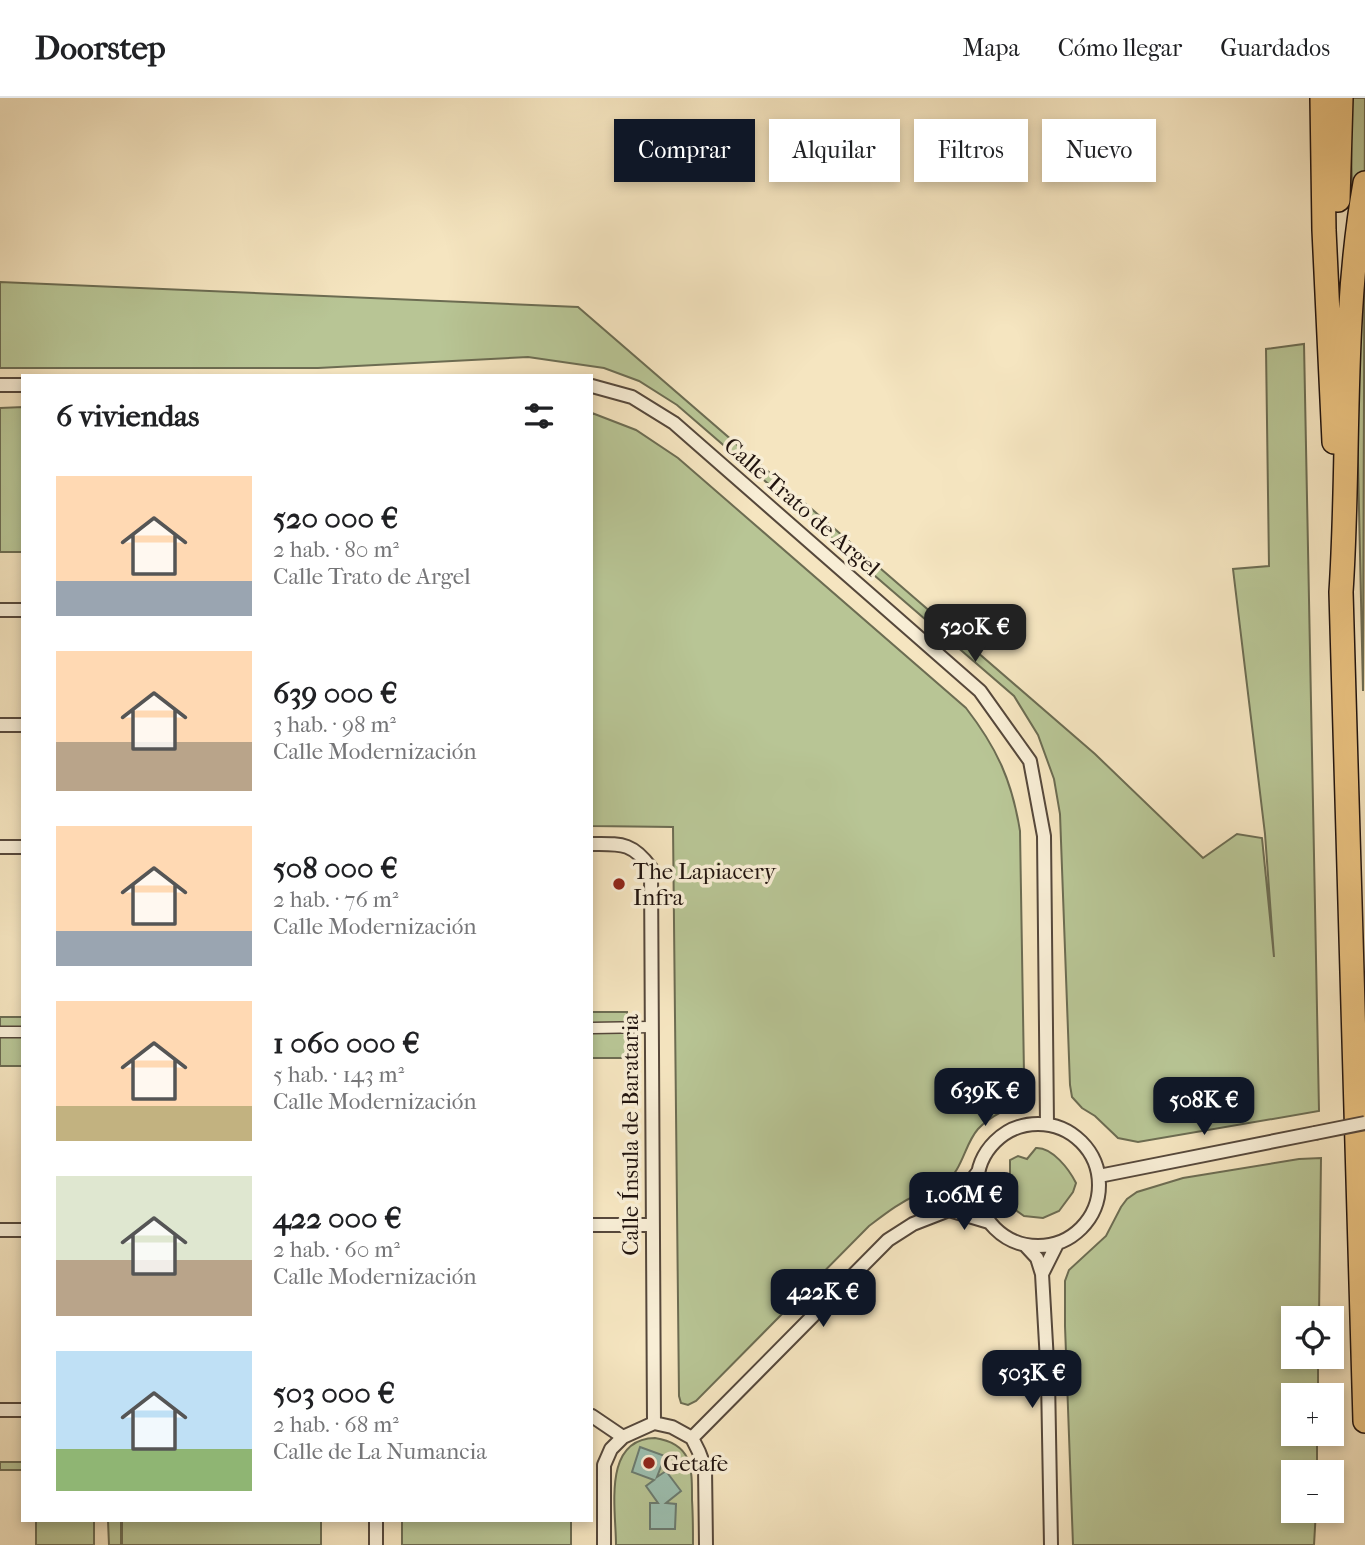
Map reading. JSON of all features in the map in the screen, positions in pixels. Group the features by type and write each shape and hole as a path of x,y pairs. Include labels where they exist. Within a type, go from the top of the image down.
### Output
{"highway":[{"path":"1322,98 1324,230 1341,592 1365,1421"},
{"path":"1332,398 1341,98"},
{"path":"1341,592 1353,276 1365,183"}],"street":[{"path":"0,386 21,385"},
{"name":"Calle Trato de Argel","path":"593,386 632,397 674,423 979,691 1030,761 1044,836 1047,1124"},
{"path":"0,610 21,610"},
{"path":"0,725 21,725"},
{"name":"Calle Ínsula de Barataria","path":"593,844 621,844 639,851 651,868 654,1423"},
{"path":"0,847 21,847"},
{"path":"593,1028 650,1027"},
{"path":"0,1032 21,1032"},
{"path":"1099,1176 1365,1123"},
{"path":"692,1438 888,1240 913,1224 949,1210 978,1172 985,1155 996,1140 1011,1130 1028,1125 1047,1124 1066,1130 1082,1142 1093,1157 1099,1176 1100,1193 1095,1210 1086,1225 1073,1236 1057,1244 1041,1247 1025,1245 1005,1236 989,1222 978,1198 978,1172"},
{"path":"949,1210 989,1222"},
{"path":"593,1225 652,1225"},
{"path":"0,1230 21,1230"},
{"path":"1042,1274 1057,1244"},
{"path":"1025,1245 1037,1258 1042,1274 1048,1379 1051,1545"},
{"path":"0,1410 21,1410"},
{"path":"593,1417 623,1437"},
{"path":"604,1545 604,1465 611,1449 623,1437 654,1423 672,1427 692,1438 705,1468 706,1545"},
{"path":"376,1522 376,1545"}],"green space":[{"path":"1350,98 1365,98 1363,691"},
{"path":"0,282 578,307 1095,754 1203,858 1237,834 1262,838 1274,957 1265,834 1233,569 1269,566 1266,349 1304,344 1319,1111 1138,1142 1118,1138 1095,1116 1082,1108 1072,1097 1070,1085 1060,814 1054,779 1038,735 1014,696 677,405 639,381 604,368 528,357 318,368 0,368"},
{"path":"21,407 21,552 0,552 0,408"},
{"path":"593,413 636,430 678,458 966,708 1002,766 1013,796 1020,831 1024,1074 1018,1098 1014,1104 978,1129 955,1172 944,1184 905,1201 869,1226 696,1401 688,1405 681,1403 679,1396 673,827 593,826"},
{"path":"593,1012 627,1012 627,1058 593,1058"},
{"path":"0,1017 21,1017 21,1066 0,1066"},
{"path":"1036,1148 1054,1155 1076,1183 1073,1192 1059,1211 1043,1218 1024,1216 1017,1211 1001,1185 1010,1173 1010,1160 1018,1156 1027,1159"},
{"path":"1321,1158 1319,1306 1281,1306 1281,1369 1318,1369 1318,1383 1281,1383 1281,1446 1317,1446 1317,1460 1281,1460 1281,1523 1315,1523 1314,1545 1073,1545 1065,1326 1065,1281 1069,1270 1106,1236 1121,1207 1137,1192 1183,1178 1299,1159"},
{"path":"655,1438 677,1446 688,1459 692,1478 693,1545 616,1545 614,1496 619,1463 627,1450 638,1441"},
{"path":"0,1462 21,1462 21,1470 0,1470"},
{"path":"36,1522 94,1522 94,1545 36,1545"},
{"path":"108,1522 121,1522 121,1545 109,1545"},
{"path":"122,1522 321,1522 321,1545 122,1545"},
{"path":"402,1522 571,1522 571,1545 402,1545"}],"shaded area":[{"path":"640,1447 665,1456 657,1477 666,1471 681,1491 666,1503 676,1504 675,1529 650,1529 650,1503 658,1503 646,1486 654,1480 632,1472"}],"place":[{"name":"The Lapiacery Infra","path":"619,884"},
{"name":"Getafe","path":"649,1463"}]}
